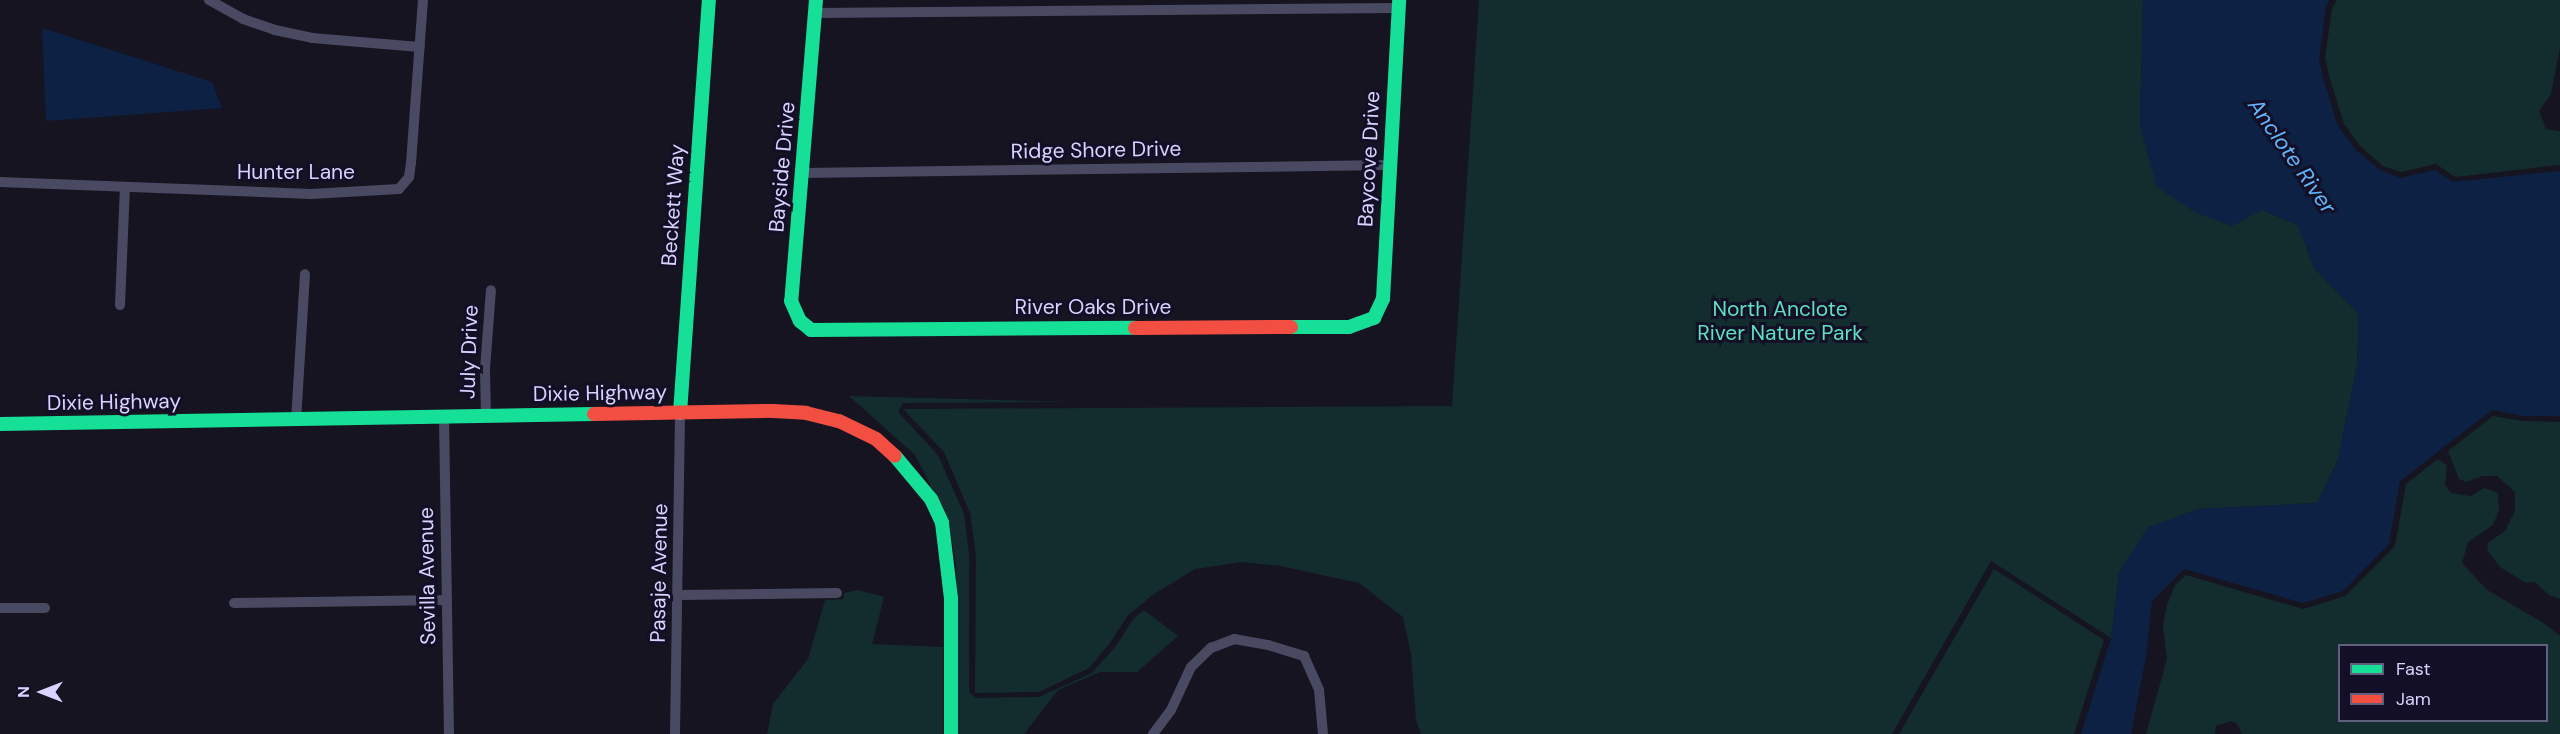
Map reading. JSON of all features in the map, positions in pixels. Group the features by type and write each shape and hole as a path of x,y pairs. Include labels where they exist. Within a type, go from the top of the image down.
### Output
{"street":[{"path":"209,0 243,19 275,30 312,38 420,47"},
{"name":"Hunter Lane","path":"0,182 311,194 399,189 409,177 423,0"},
{"name":"Beckett Way","path":"680,413 709,0"},
{"path":"816,6 1398,4"},
{"name":"Baycove Drive","path":"1374,318 1383,299 1398,4"},
{"name":"Bayside Drive","path":"811,330 800,321 791,301 804,173 816,6"},
{"name":"Ridge Shore Drive","path":"804,173 1389,165"},
{"path":"120,305 125,188"},
{"path":"296,421 305,274"},
{"name":"July Drive","path":"486,417 485,369 491,290"},
{"name":"River Oaks Drive","path":"811,330 1349,327 1374,318"},
{"name":"Dixie Highway","path":"0,424 795,412 839,421 876,439 918,479 931,499 946,540 951,597 951,734"},
{"name":"Pasaje Avenue","path":"675,734 680,413"},
{"name":"Sevilla Avenue","path":"444,417 449,734"},
{"path":"678,596 837,593"},
{"path":"234,603 447,600"},
{"path":"0,608 45,608"},
{"path":"1153,734 1171,710 1191,667 1211,648 1234,639 1268,645 1304,656 1319,690 1323,734"}],"green space":[{"name":"North Anclote River Nature Park","path":"1479,0 2143,0 2140,127 2262,210 2298,225 2314,268 2359,314 2357,366 2338,460 2317,503 2198,509 2148,528 2119,573 2111,638 1991,561 1892,734 1421,734 1416,720 1411,654 1403,617 1359,583 1280,566 1242,562 1195,569 1154,594 1128,615 1110,643 1089,668 1039,692 975,693 976,555 970,513 944,452 903,409 1452,406"},
{"path":"2337,0 2560,0 2560,48 2551,94 2539,111 2546,129 2560,131 2560,165 2455,177 2436,164 2401,172 2383,166 2360,146 2344,124 2330,79 2325,58 2332,8"},
{"path":"849,396 1073,402 903,403 898,412 938,455 964,514 969,555 969,692 976,698 1039,697 1092,673 1116,646 1133,619 1144,610 1178,636 1137,672 1100,672 1058,690 1024,734 958,734 956,566 949,521 915,455"},
{"path":"2493,416 2523,421 2560,422 2560,599 2549,595 2535,582 2526,583 2500,567 2487,550 2489,542 2505,531 2515,511 2515,492 2497,476 2483,476 2466,482 2459,479 2448,451"},
{"path":"2438,459 2447,465 2445,485 2451,493 2471,496 2484,488 2498,493 2499,510 2493,525 2468,542 2462,563 2487,590 2542,622 2560,636 2560,734 2242,734 2237,724 2232,721 2216,726 2215,734 2146,734 2167,659 2163,625 2167,605 2175,585 2186,575 2303,609 2345,596 2395,546 2406,484"},
{"path":"1994,569 2104,640 2074,734 1899,734"},
{"path":"858,590 884,597 872,644 943,647 943,734 767,734 773,704 808,659 825,600 844,599 844,593"}],"water":[{"name":"Anclote River","path":"2143,0 2329,0 2326,6 2319,59 2324,81 2338,126 2356,150 2380,170 2400,178 2435,170 2453,182 2560,171 2560,416 2523,416 2492,410 2400,481 2389,544 2343,591 2303,603 2184,569 2152,601 2146,656 2131,734 2081,734 2111,638 2119,573 2147,528 2198,509 2317,503 2337,463 2357,366 2359,314 2314,268 2298,225 2262,210 2232,226 2196,213 2157,187 2140,127"},
{"path":"42,28 212,82 222,108 46,121"}],"traffic: fast":[{"path":"680,413 709,0"},
{"path":"816,0 791,301 800,321 811,330 1135,328"},
{"path":"1291,327 1349,327 1374,318 1383,299 1399,0"},
{"path":"0,424 594,414"},
{"path":"895,456 931,499 942,523 951,598 951,734"}],"traffic: jam":[{"path":"1135,328 1291,327"},
{"path":"594,414 773,411 806,413 839,421 876,439 895,456"}]}
